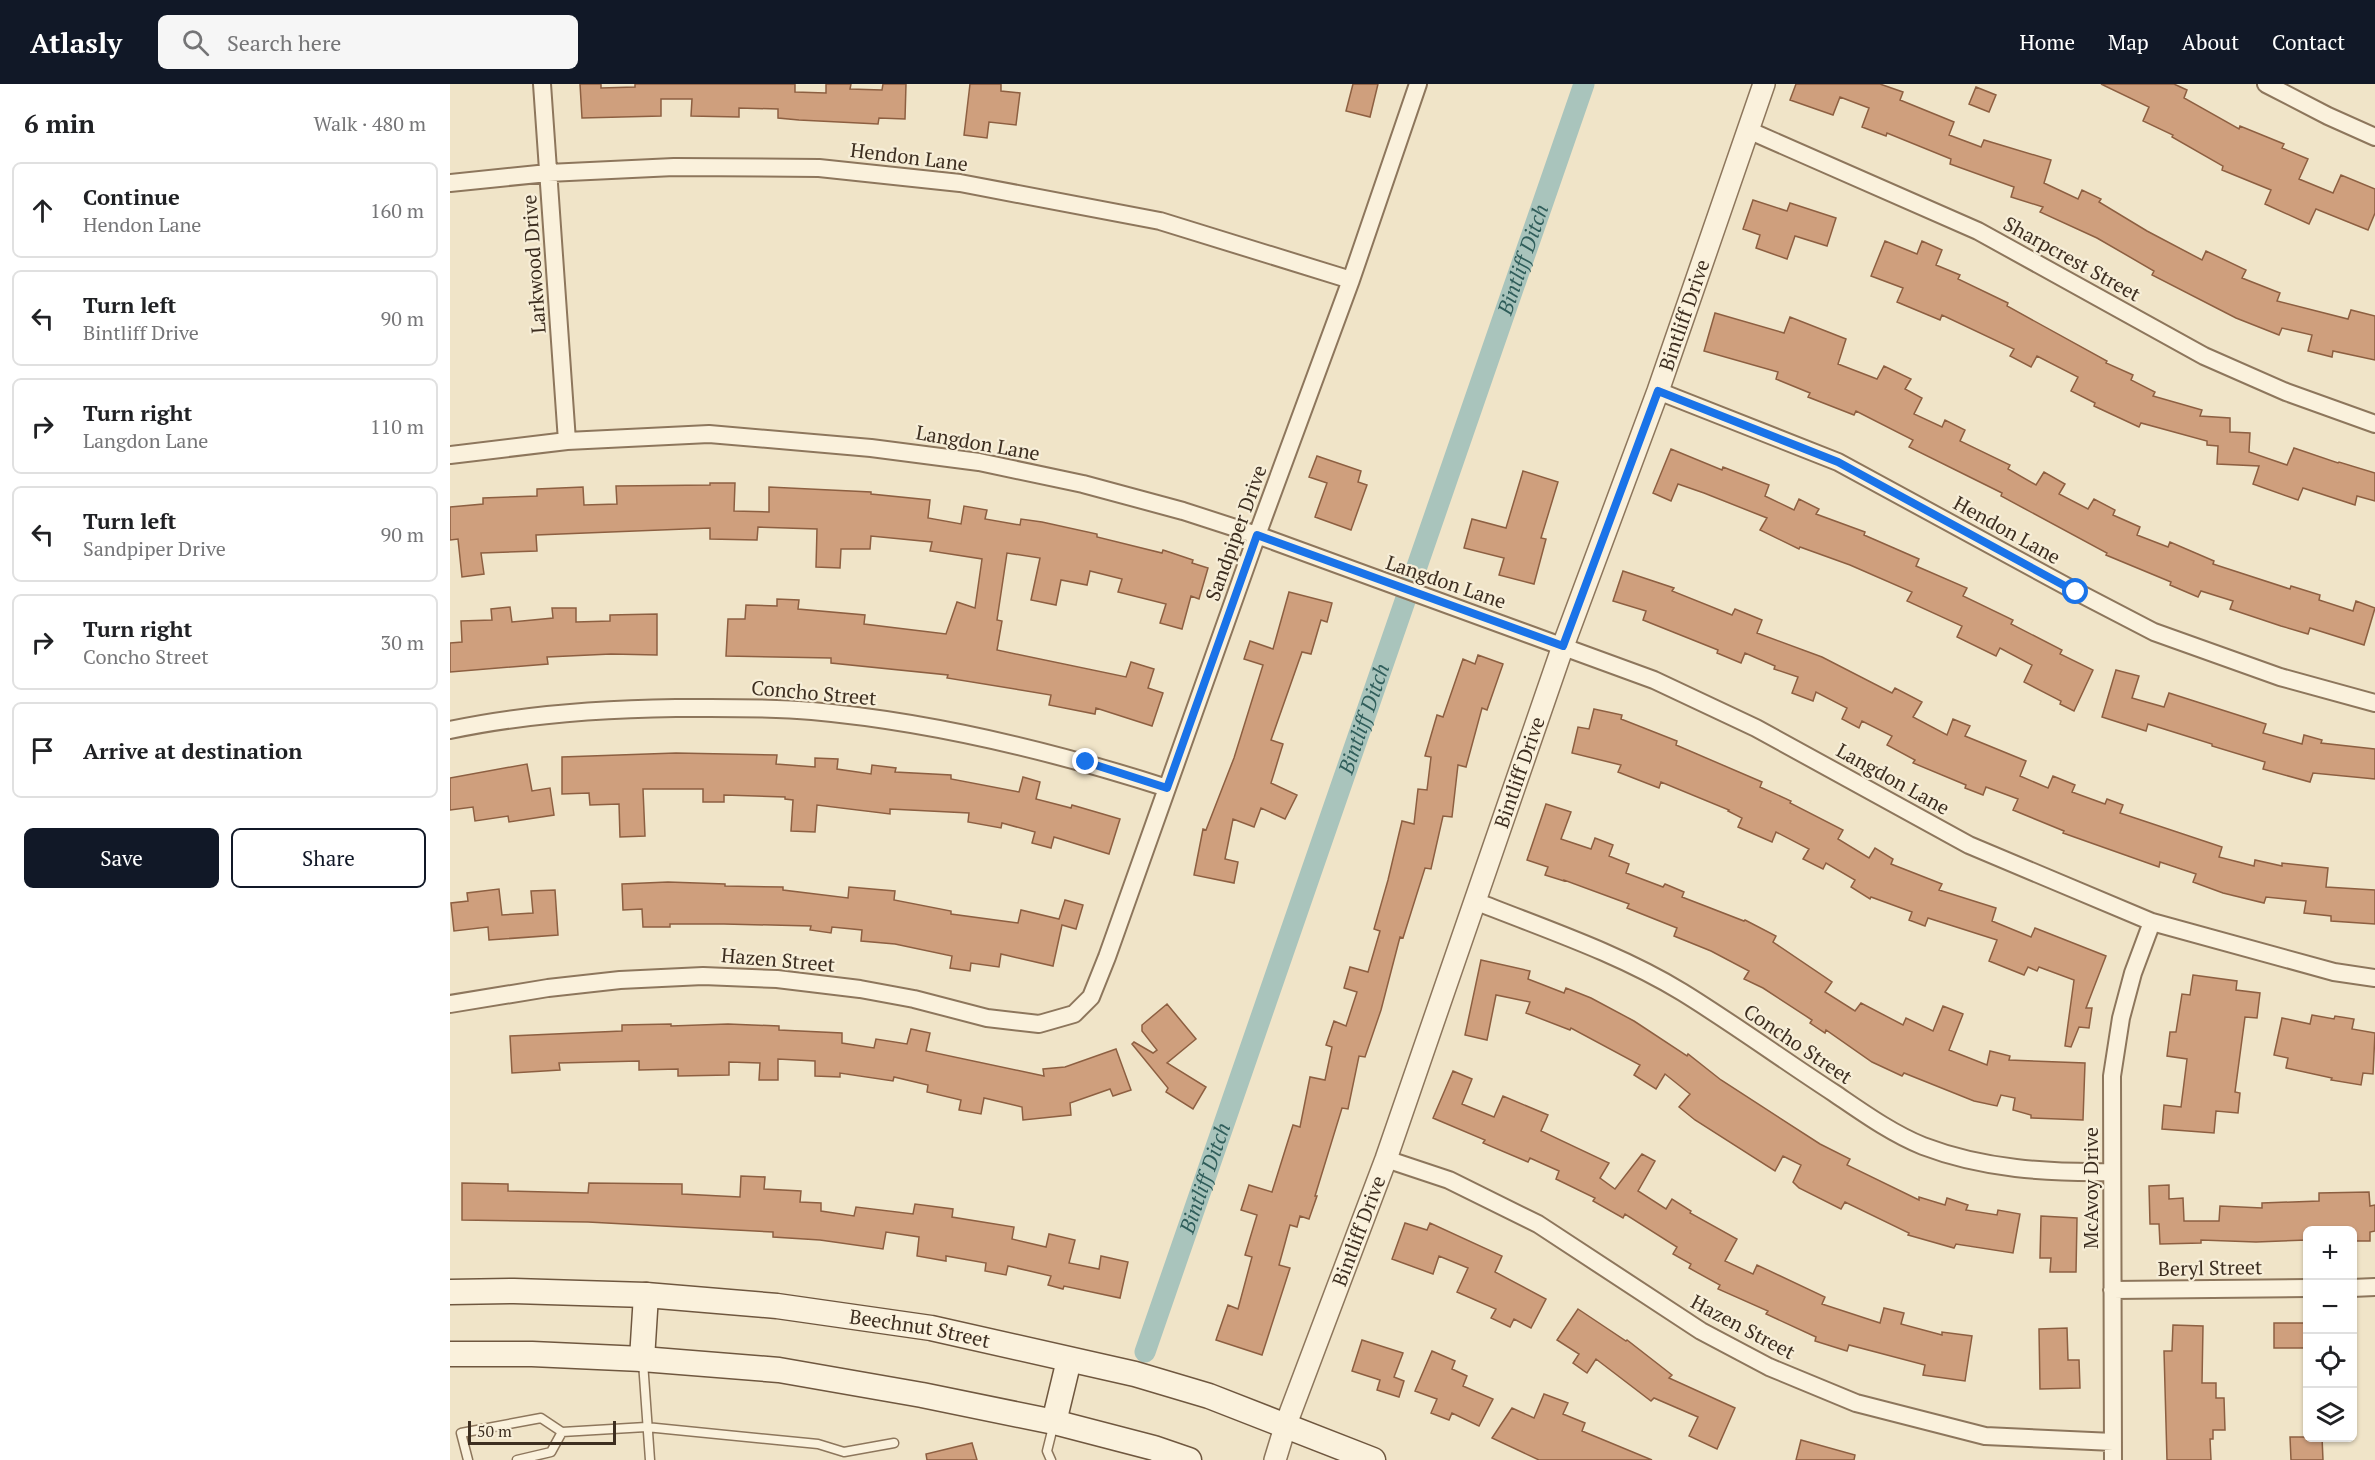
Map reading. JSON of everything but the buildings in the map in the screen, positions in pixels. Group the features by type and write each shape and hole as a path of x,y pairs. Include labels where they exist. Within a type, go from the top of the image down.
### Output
{"main road":[{"name":"Beechnut Street","path":"450,1292 514,1291 646,1295 777,1306 931,1328 1135,1374 1286,1424 1373,1460"},
{"path":"642,1359 646,1295"},
{"path":"450,1354 532,1354 642,1359 779,1370 922,1395 1054,1422 1159,1455 1189,1460"},
{"path":"1054,1422 1069,1359"}],"street":[{"name":"Larkwood Drive","path":"542,84 567,441"},
{"name":"Sandpiper Drive","path":"1092,997 1351,280 1418,84"},
{"name":"Bintliff Drive","path":"1275,1460 1286,1424 1386,1159 1563,646 1658,391 1764,84"},
{"path":"2266,84 2328,116 2375,136"},
{"name":"Sharpcrest Street","path":"1748,130 1978,231 2204,356 2286,393 2375,424"},
{"name":"Hendon Lane","path":"450,183 548,173 674,167 819,168 960,183 1160,221 1351,280"},
{"name":"Hendon Lane","path":"1658,391 1838,462 2154,632 2280,677 2375,703"},
{"name":"Langdon Lane","path":"450,455 567,441 709,434 871,447 978,462 1083,484 1183,511 1257,535 1654,680 1756,728 1969,845 2152,922 2334,972 2375,978"},
{"name":"Concho Street","path":"450,730 544,714 633,708 811,711 897,721 999,741 1086,762 1167,788"},
{"name":"Concho Street","path":"1475,901 1598,949 1681,991 1878,1123 1923,1146 1967,1159 2006,1167 2058,1172 2111,1172"},
{"name":"McAvoy Drive","path":"2113,1460 2112,1076 2121,1018 2133,973 2152,922"},
{"name":"Hazen Street","path":"450,1004 548,988 620,980 703,976 777,979 860,989 914,999 987,1018 1039,1024 1074,1014 1092,997"},
{"name":"Hazen Street","path":"1386,1159 1449,1180 1538,1224 1701,1331 1769,1367 1856,1403 1985,1436 2113,1442"},
{"path":"2357,1288 2375,1287"},
{"name":"Beryl Street","path":"2112,1290 2303,1288"}],"lane":[{"path":"642,1359 650,1460"},
{"path":"468,1460 461,1432 541,1418 562,1432 646,1427 818,1444 844,1452 894,1443"},
{"path":"1051,1460 1047,1451 1054,1422"},
{"path":"517,1460 551,1452 562,1432"}],"waterway":[{"name":"Bintliff Ditch","path":"1145,1352 1584,84"}],"route":[{"path":"1086,762 1167,788 1257,535 1381,582 1563,646 1658,391 1838,462 2076,592"}]}
